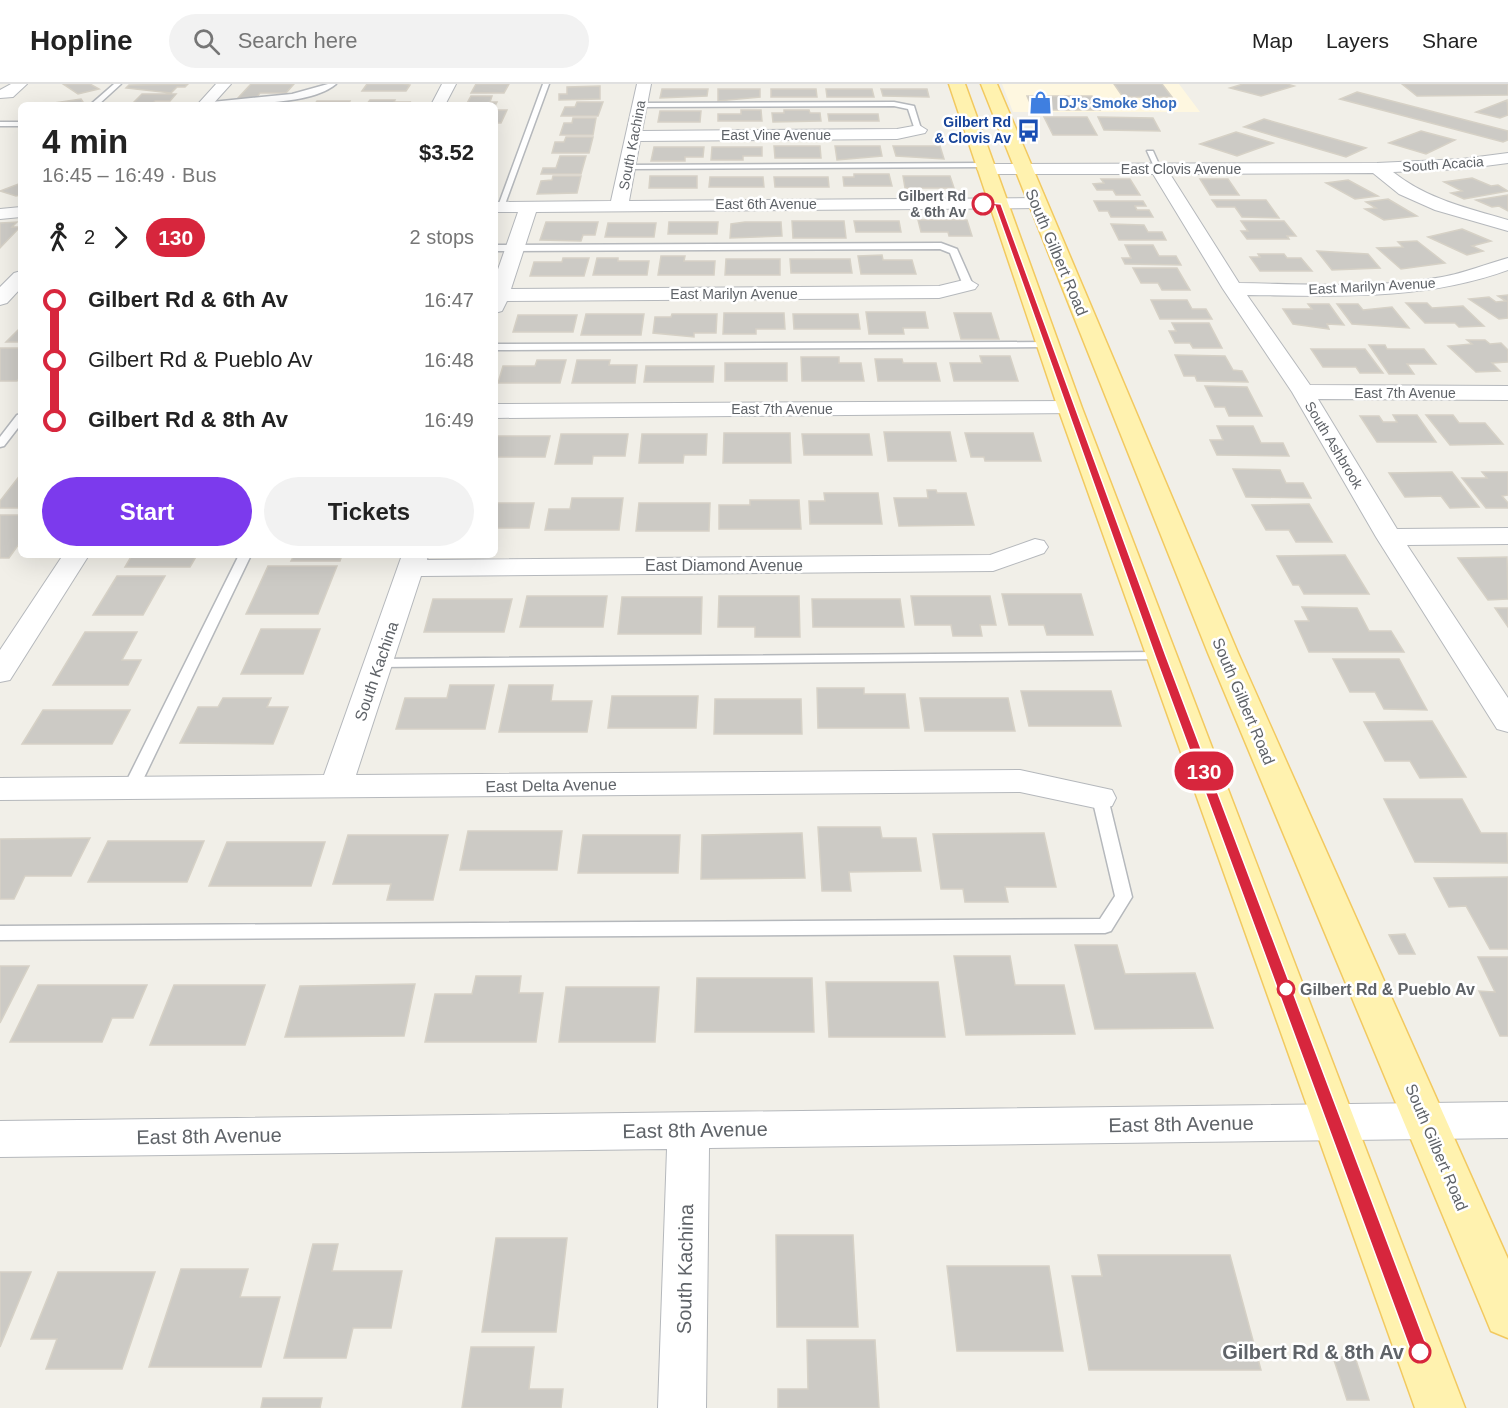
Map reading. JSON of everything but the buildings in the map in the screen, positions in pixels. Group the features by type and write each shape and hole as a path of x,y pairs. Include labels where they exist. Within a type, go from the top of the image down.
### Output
{"main road":[{"path":"957,84 1070,408 1440,1408"},
{"name":"South Gilbert Road","path":"989,84 1223,653 1408,1121 1508,1314"}],"street":[{"path":"4,94 20,84"},
{"path":"207,102 224,84"},
{"path":"440,102 449,84"},
{"name":"South Kachina","path":"619,205 644,84"},
{"name":"East Vine Avenue","path":"633,136 897,134 919,130"},
{"name":"South Acacia","path":"1377,168 1462,165 1508,158"},
{"name":"East Clovis Avenue","path":"985,167 1023,169 1155,161 1377,168"},
{"name":"South Ashbrook","path":"1155,161 1233,289 1303,392 1389,537 1508,722"},
{"path":"1377,168 1405,190 1441,207 1508,226"},
{"name":"East 6th Avenue","path":"498,207 1037,203"},
{"path":"498,298 529,207"},
{"path":"0,214 18,212"},
{"name":"East Marilyn Avenue","path":"1233,289 1368,289 1432,285 1478,276 1508,264"},
{"path":"0,299 18,280"},
{"name":"East Marilyn Avenue","path":"498,301 939,292 968,285"},
{"path":"0,306 18,306"},
{"name":"East 7th Avenue","path":"1303,392 1508,393"},
{"name":"East 7th Avenue","path":"498,411 1070,408"},
{"path":"1389,537 1508,536"},
{"name":"East Diamond Avenue","path":"413,561 993,562 1035,547"},
{"path":"0,673 74,558"},
{"name":"South Kachina","path":"336,787 413,561"},
{"name":"East Delta Avenue","path":"0,789 1020,781 1100,798"},
{"name":"East 8th Avenue","path":"0,1139 1508,1120"},
{"name":"South Kachina","path":"682,1408 688,1130"}],"lane":[{"path":"97,102 118,84"},
{"path":"227,102 294,96 320,91 333,84"},
{"path":"498,204 546,84"},
{"path":"639,105 894,104 911,108 919,130"},
{"path":"0,124 18,124"},
{"path":"628,166 985,167"},
{"path":"498,248 940,246 954,251 968,285"},
{"path":"498,347 1047,344"},
{"path":"0,444 18,421"},
{"path":"130,788 244,558"},
{"path":"378,663 1161,656"},
{"path":"0,933 1105,926 1124,897 1100,798"}],"shaded area":[{"path":"1002,84 1179,84 1200,112 1013,112"}],"bus line":[{"name":"130","path":"983,204 998,204 1161,656 1420,1352"}],"place":[{"name":"DJ's Smoke Shop","path":"1041,103"},
{"name":"Gilbert Rd & Clovis Av","path":"1029,130"},
{"name":"Gilbert Rd & 6th Av","path":"983,204"},
{"name":"Gilbert Rd & Pueblo Av","path":"1286,989"},
{"name":"Gilbert Rd & 8th Av","path":"1420,1352"}]}
